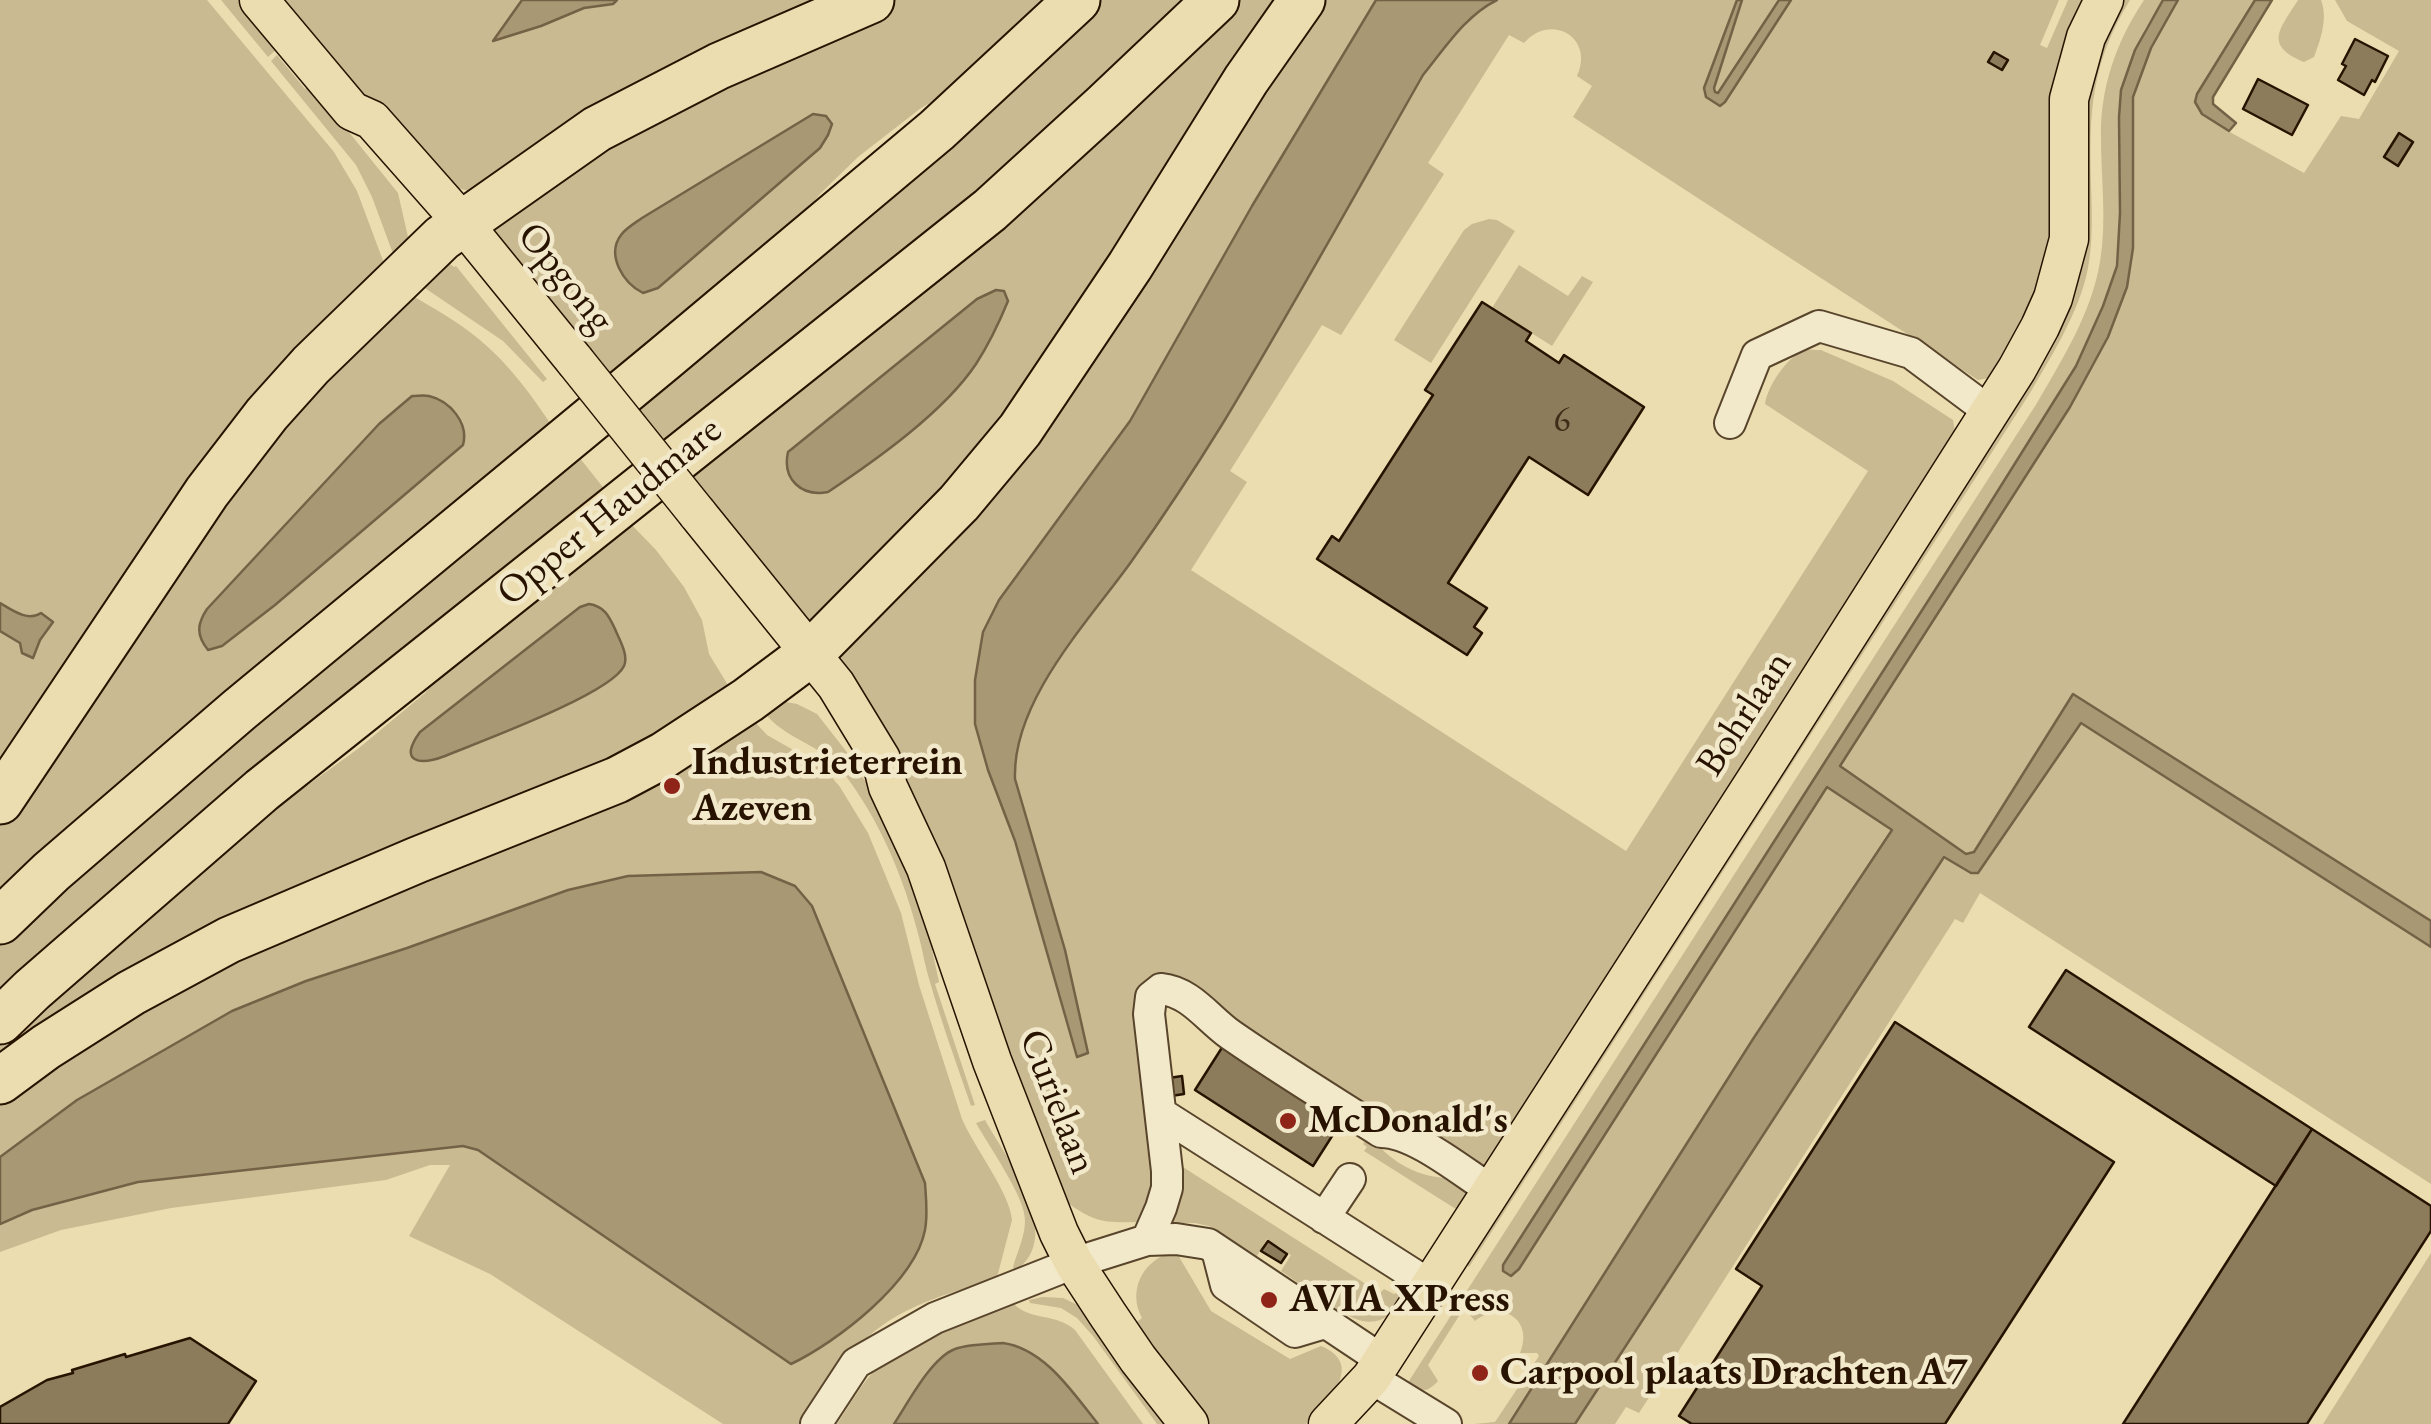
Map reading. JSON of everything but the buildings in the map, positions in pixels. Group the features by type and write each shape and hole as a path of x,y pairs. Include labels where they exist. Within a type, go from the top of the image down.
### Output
{"highway":[{"path":"0,801 207,492 267,414 311,365 452,230 597,129 718,66 871,0"},
{"name":"Opper Haudmare","path":"0,921 238,710 936,130 1077,0"},
{"name":"Opper Haudmare","path":"0,1021 262,790 990,210 1216,0"},
{"path":"0,1081 131,993 229,940 617,780 678,746 801,660 959,503 1020,430 1302,0"}],"main road":[{"name":"Opgong","path":"259,0 352,111 372,120 452,230 687,521"},
{"name":"Bohrlaan","path":"1328,1424 1376,1369 2017,370 2053,298 2063,266 2070,215 2069,99 2086,37 2104,0"},
{"name":"Curielaan","path":"687,521 801,660 836,685 881,759 888,787 926,868 1008,1104 1074,1264 1189,1424"}],"street":[{"path":"1730,423 1757,356 1819,326 1911,353 1990,412"},
{"path":"1146,1240 1166,1188 1166,1148 1149,1014 1151,997 1161,989 1173,990 1200,1007 1227,1032 1381,1132 1409,1137 1491,1190"},
{"path":"1162,1114 1430,1285"},
{"path":"1324,1218 1350,1179"},
{"path":"816,1424 856,1363 935,1318 1146,1240 1176,1239 1208,1244 1217,1250 1226,1284 1296,1332 1325,1323 1446,1424"}],"shaded area":[{"path":"0,0 207,0 334,152 357,191 385,266 0,787 0,631 20,644 40,640 53,622 20,615 0,603"},
{"path":"221,0 240,0 279,47 268,57"},
{"path":"274,0 522,0 495,40 617,0 854,0 484,189 469,191 447,185 330,63 334,58 306,27"},
{"path":"522,0 617,0 493,41"},
{"path":"893,0 1054,0 970,80 921,108 858,157 821,193 783,239 612,380 490,240 487,220 601,139","holes":["813,114 826,116 828,135 820,148 744,212 642,218"]},
{"path":"1101,0 1192,0 979,196 667,449 631,404 1055,44"},
{"path":"1237,0 1292,0 1013,425 813,627 690,475","holes":["1004,291 1008,301 981,356 949,397 849,478"]},
{"path":"1313,0 1376,0 1252,206 1130,421 999,600 989,770 1087,1053 1065,950 1015,778 1025,722 1054,667 1139,550 1223,423 1423,75 1466,23 1497,0 1737,0 1704,88 1720,106 1791,0 2059,0 2040,45 2047,48 2068,0 2091,0 2046,277 1995,377 1978,380 1573,117 1592,86 1577,76 1580,50 1567,34 1546,30 1524,43 1509,35 1428,163 1444,174 1341,335 1322,325 1230,471 1247,482 1191,570 1626,851 1868,471 1765,404 1784,366 1797,354 1821,350 1893,381 1953,420 1956,438 1487,1164 1483,1167 1383,1124 1288,1064 1274,1043 1178,982 1159,979 1160,1166 1143,1222 1107,1221 1090,1217 1060,1197 841,662 842,650"},
{"path":"1376,0 1497,0 1466,23 1423,75 1212,441 1039,692 1017,750 1015,779 1065,950 1088,1053 1077,1057 1015,841 975,724 975,680 983,632 999,600 1130,421 1252,206"},
{"path":"1737,0 1742,0 1714,88 1718,93 1779,0 1791,0 1720,106 1706,97 1704,88"},
{"path":"1742,0 1779,0 1726,84 1719,93 1715,92 1713,88"},
{"path":"2117,0 2130,0 2107,45 2095,89 2088,268 2064,333 2030,393 1469,1267 1461,1261 2023,384 2080,111"},
{"path":"2144,0 2163,0 2145,29 2119,117 2117,266 2076,366 1503,1271 1514,1274 1519,1269 1827,786 1892,830 1753,1039 1509,1424 1474,1424 1495,1422 1539,1356 1520,1353 1523,1331 1513,1316 1495,1312 1475,1321 1464,1308 1428,1365 1438,1381 1423,1390 1407,1384 2037,403 2075,335 2096,281 2102,247 2103,101 2118,49"},
{"path":"2163,0 2178,0 2151,48 2133,97 2133,248 2127,287 2108,337 2070,407 1840,766 1966,854 1974,852 2073,694 2431,921 2431,947 2081,723 1978,873 1944,857 1575,1424 1509,1424 1753,1039 1892,830 1827,787 1519,1269 1511,1276 1503,1271 1503,1265 2076,366 2117,266 2121,90 2135,50"},
{"path":"2178,0 2255,0 2197,93 2197,107 2228,131 2304,173 2341,116 2359,119 2399,51 2347,21 2335,0 2431,0 2431,921 2074,694 1974,852 1966,854 1840,766 2070,407 2108,337 2127,287 2134,208 2133,97 2151,48"},
{"path":"2255,0 2272,0 2213,97 2213,104 2236,123 2229,131 2202,114 2195,102"},
{"path":"2298,0 2321,0 2324,14 2314,57 2304,62 2291,56 2279,43 2281,28"},
{"path":"277,55 305,89 311,85 398,193 408,237 405,251 395,259 356,165 271,61"},
{"path":"813,114 826,116 832,124 820,148 658,288 643,293 629,283 619,268 615,251 625,230"},
{"path":"1489,219 1515,231 1431,363 1394,340 1464,230"},
{"path":"446,261 456,266 547,379 543,382 503,341 416,282"},
{"path":"1519,265 1568,296 1582,276 1593,282 1552,346 1492,308"},
{"path":"401,289 491,349 554,429 0,901 0,815 213,495","holes":["412,396 431,396 453,455 275,605 222,646 208,650 199,621 207,609 379,424"]},
{"path":"996,290 1004,291 1008,301 1001,317 976,364 946,400 887,450 828,492 810,492 796,484 788,470 788,452 977,299"},
{"path":"412,396 429,396 451,408 463,429 463,445 275,605 222,646 208,650 199,630 207,609 379,424"},
{"path":"575,452 610,496 0,1004 0,940"},
{"path":"629,522 684,587 702,620 709,654 734,695 0,1072 0,1045 60,988 256,817 359,748 425,693 461,650","holes":["589,604 606,612 620,642 410,752 420,732 580,607"]},
{"path":"0,603 25,616 41,613 53,622 33,658 22,653 20,643 0,631"},
{"path":"589,604 605,612 623,647 624,666 614,677 571,703 513,729 436,759 414,759 411,750 420,732 580,607"},
{"path":"775,700 797,704 817,714 874,795 919,890 939,982 935,984 975,1105 971,1106 945,1029 906,893 889,850 842,771 764,712"},
{"path":"754,721 767,735 823,767 868,833 901,913 919,985 962,1119 1005,1197 1012,1220 996,1281 925,1302 876,1330 847,1361 803,1424 723,1424 490,1274 409,1236 450,1165 430,1165 386,1180 171,1208 61,1230 0,1252 0,1224 32,1210 138,1182 463,1146 478,1150 810,1355 885,1297 906,1270 925,1234 927,1209 925,1183 812,906 568,890 306,981 232,1011 77,1100 0,1157 0,1092 135,999 659,783 702,760 722,741"},
{"path":"2081,723 2431,947 2431,1184 1980,893 1963,923 1955,919 1639,1413 1626,1407 1615,1424 1575,1424 1945,856 1971,873 1978,872"},
{"path":"761,872 795,886 812,906 925,1183 925,1230 906,1270 851,1326 791,1364 478,1150 463,1146 138,1182 32,1210 0,1224 0,1157 77,1100 232,1011 306,981 568,890 628,876"},
{"path":"985,1120 1017,1175 1034,1218 1035,1238 1030,1256 1015,1271 1025,1227 1024,1211 976,1123"},
{"path":"1370,1134 1386,1153 1410,1169 1455,1179 1467,1191 1459,1211 1364,1151 1367,1147 1363,1144"},
{"path":"1175,1162 1380,1293 1384,1289 1394,1294 1403,1291 1397,1306 1379,1320 1356,1319 1281,1271 1291,1255 1267,1239 1257,1256 1209,1226 1165,1223"},
{"path":"1169,1253 1178,1255 1211,1311 1290,1359 1321,1346 1334,1354 1341,1363 1338,1385 1306,1424 1208,1424 1133,1325 1142,1318 1136,1298 1144,1271"},
{"path":"2431,1253 2431,1424 2323,1424"},
{"path":"1063,1298 1082,1307 1171,1424 1157,1424 1077,1318 1061,1308 1030,1303 1029,1300"},
{"path":"1014,1304 1075,1330 1143,1424 1098,1424 1058,1377 1028,1350 1003,1343 954,1349 942,1357 894,1424 837,1424 867,1379 892,1355 942,1328"},
{"path":"1003,1343 1045,1363 1098,1424 894,1424 921,1382 946,1354 966,1346"}],"place":[{"name":"Industrieterrein Azeven","path":"672,786"},
{"name":"McDonald's","path":"1288,1121"},
{"name":"AVIA XPress","path":"1269,1300"},
{"name":"Carpool plaats Drachten A7","path":"1480,1373"}]}
